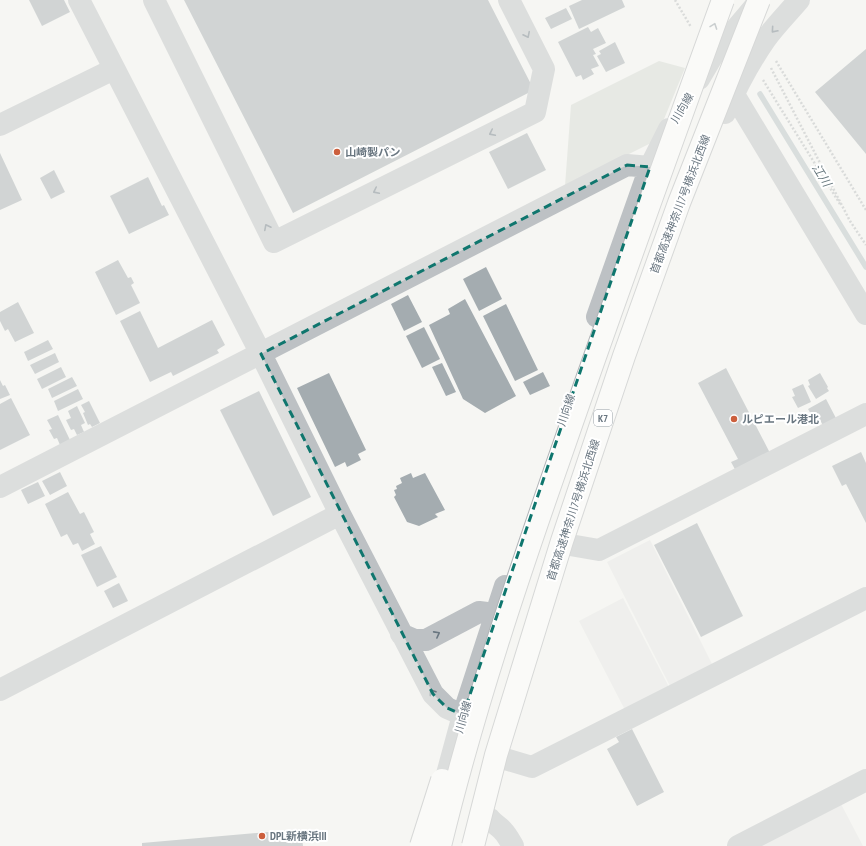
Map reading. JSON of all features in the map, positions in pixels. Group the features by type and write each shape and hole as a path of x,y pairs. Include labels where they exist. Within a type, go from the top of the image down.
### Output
{"highway":[{"path":"440,846 481,694 522,565 647,209 724,0"},
{"name":"首都高速神奈川7号横浜北西線","path":"483,837 496,755 562,541 611,393 679,203 760,0"},
{"path":"421,846 495,624 522,565"}],"street":[{"path":"79,0 261,354 340,514 433,694 447,708 463,715"},
{"path":"154,0 274,242 535,112 544,69 509,0"},
{"name":"川向線","path":"429,846 463,715 495,614 650,166 676,116 712,57 760,0"},
{"path":"483,837 570,545 633,358 717,132 733,93 749,64 766,39 799,0"},
{"path":"0,125 114,69"},
{"path":"733,93 866,314"},
{"path":"0,487 627,165 650,166"},
{"path":"570,545 599,550 866,414"},
{"path":"0,690 340,514"},
{"path":"505,759 532,767 866,598"},
{"path":"401,634 414,640 426,640 479,612 495,614"},
{"path":"738,846 866,780"},
{"path":"483,837 494,824 502,830 512,846"}],"path":[{"path":"675,0 693,30"},
{"path":"774,58 866,210"},
{"path":"770,65 850,221"},
{"path":"763,79 866,245"}],"highlighted area":[{"path":"627,165 650,167 463,715 447,708 433,694 261,354"}],"shaded area":[{"path":"659,61 685,68 655,141 565,186 571,105"},
{"path":"650,540 713,666 671,688 607,562"},
{"path":"623,598 669,687 625,710 579,621"},
{"path":"841,804 863,846 760,846"}],"building":[{"path":"29,0 64,0 70,12 42,26"},
{"name":"山崎製パン","path":"184,0 488,0 534,90 293,213"},
{"path":"582,0 622,0 625,7 579,29 569,6"},
{"path":"566,8 572,19 551,29 545,18"},
{"path":"588,27 591,32 598,28 606,43 593,49 596,54 593,55 599,66 591,69 594,74 583,80 581,75 576,77 558,42"},
{"path":"615,42 625,63 606,72 597,56 601,54 599,51"},
{"path":"866,49 866,154 815,92"},
{"path":"527,133 546,170 508,189 489,152"},
{"path":"0,153 22,200 0,210"},
{"path":"54,170 65,192 51,199 40,178"},
{"path":"148,177 162,206 164,205 169,215 129,234 110,196"},
{"path":"118,260 128,278 131,277 134,283 131,285 140,303 116,315 95,272"},
{"path":"486,267 502,299 479,311 463,279"},
{"path":"408,295 422,322 404,331 391,304"},
{"path":"465,299 516,396 485,413 463,399 429,325 450,314 448,309"},
{"path":"18,302 34,333 15,342 8,329 5,331 0,321 0,312"},
{"path":"506,304 538,370 515,381 483,316"},
{"path":"140,311 158,348 212,320 225,345 217,350 219,353 173,376 171,372 150,382 120,321"},
{"path":"424,327 440,359 422,368 406,336"},
{"path":"48,340 53,349 28,361 24,352"},
{"path":"55,353 59,362 35,374 30,365"},
{"path":"442,363 456,392 446,396 432,367"},
{"path":"61,367 66,377 42,389 37,379"},
{"name":"ルピエール港北","path":"726,368 771,455 737,473 731,462 738,459 698,383"},
{"path":"543,372 550,386 530,395 523,382"},
{"path":"329,373 366,450 358,454 361,460 347,467 345,462 335,467 297,388"},
{"path":"820,373 829,391 816,399 808,386 810,385 808,380"},
{"path":"72,377 77,386 52,398 48,389"},
{"path":"0,380 3,386 5,385 10,395 0,399"},
{"path":"803,384 811,402 798,408 792,397 795,396 792,389"},
{"path":"78,389 83,399 58,411 54,401"},
{"path":"259,391 311,497 273,516 220,410"},
{"path":"11,398 30,435 0,450 0,404"},
{"path":"826,399 838,422 825,429 820,420 815,422 808,409"},
{"path":"89,401 100,423 92,427 90,424 88,425 83,413 85,412 81,405"},
{"path":"77,406 85,423 81,425 84,432 77,435 74,429 71,430 66,420 71,418 68,411"},
{"path":"58,415 70,440 60,445 57,438 54,439 49,430 52,429 47,420"},
{"path":"861,452 866,463 866,523 846,484 842,486 832,466"},
{"path":"60,472 67,486 50,495 42,481"},
{"path":"411,473 413,478 425,473 445,510 435,514 438,517 419,526 407,522 394,497 396,495 394,490 397,489 396,486 402,483 400,478"},
{"path":"38,482 45,496 28,504 21,490"},
{"path":"68,492 80,514 84,512 94,532 90,534 95,544 82,551 78,543 73,545 67,534 61,537 45,504"},
{"path":"697,523 743,616 701,637 654,545"},
{"path":"101,546 117,577 97,587 81,555"},
{"path":"119,583 128,601 113,608 104,591"},
{"path":"632,729 664,792 637,806 607,749 619,742 616,737"},
{"name":"DPL新横浜III","path":"301,829 303,846 142,846 142,843"}],"waterway":[{"name":"江川","path":"760,94 866,267"}],"place":[{"name":"山崎製パン","path":"337,152"},
{"name":"ルピエール港北","path":"734,419"},
{"name":"DPL新横浜III","path":"262,836"}]}
